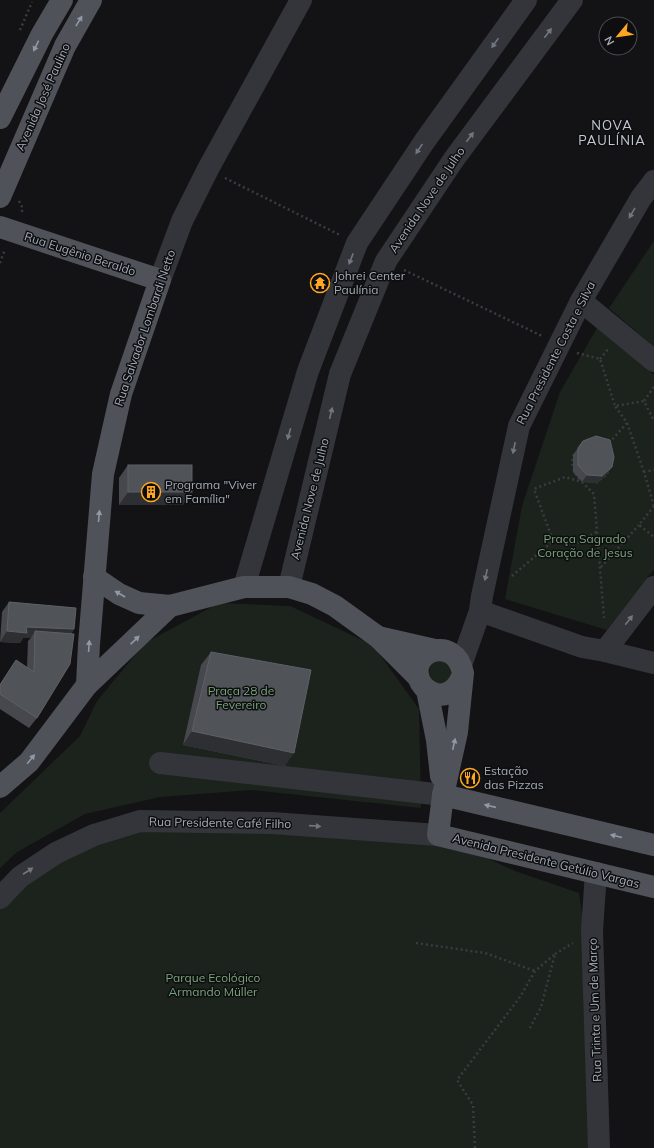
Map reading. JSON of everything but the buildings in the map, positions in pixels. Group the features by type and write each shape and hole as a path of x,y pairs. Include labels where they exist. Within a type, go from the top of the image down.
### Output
{"main road":[{"path":"0,118 42,34 62,0"},
{"name":"Avenida José Paulino","path":"0,197 64,46 91,0"},
{"name":"Rua Eugênio Beraldo","path":"0,227 160,280"},
{"name":"Rua Salvador Lombardi Netto","path":"87,685 103,474 121,394 160,280"},
{"path":"94,577 119,594 139,603 170,606 244,587 289,587 312,594 335,606 378,637 434,694 450,692 456,687 461,681 462,669"},
{"path":"0,787 29,762 87,685 170,606"},
{"path":"378,637 451,652 457,658 462,669 457,732 443,795 438,835"},
{"path":"439,650 430,652 421,660 418,672 423,684 437,740 443,795"},
{"path":"443,795 654,845"},
{"name":"Avenida Presidente Getúlio Vargas","path":"438,835 654,887"}],"street":[{"name":"Rua Salvador Lombardi Netto","path":"160,280 182,221 208,169 301,0"},
{"path":"244,587 308,370 357,243 424,142 526,0"},
{"name":"Avenida Nove de Julho","path":"289,587 340,374 386,261 454,159 572,0"},
{"name":"Rua Presidente Costa e Silva","path":"462,669 480,611 519,426 581,301 641,198 654,181"},
{"path":"581,301 654,361"},
{"path":"605,651 654,587"},
{"path":"439,650 480,611 582,647 654,663"},
{"path":"160,763 443,795"},
{"name":"Rua Presidente Café Filho","path":"0,898 20,876 56,853 94,835 140,821 272,823 438,835"},
{"name":"Rua Trinta e Um de Março","path":"596,873 592,930 600,1148"}],"path":[{"path":"208,169 357,243"},
{"path":"0,263 5,251"},
{"path":"386,261 581,355 600,359"},
{"path":"600,359 612,345"},
{"path":"600,359 615,406 627,423 654,506 639,525 600,567"},
{"path":"615,406 644,401 654,387"},
{"path":"644,401 654,422"},
{"path":"605,447 627,423"},
{"path":"576,452 573,455 573,472 594,494 605,622"},
{"path":"553,541 534,489 565,477 582,482 597,482 607,474 608,469"},
{"path":"644,472 654,470"},
{"path":"639,525 654,538"},
{"path":"512,576 553,541 576,544 598,532"},
{"path":"416,942 485,953 535,971"},
{"path":"475,1148 473,1105 457,1080 520,997 535,971 556,954 541,1007 530,1028"}],"green space":[{"path":"654,241 654,347 609,308"},
{"name":"Praça Sagrado Coração de Jesus","path":"597,328 654,375 654,569 607,630 505,599 522,506 560,392"},
{"name":"Praça 28 de Fevereiro","path":"219,603 290,606 373,645 419,709 421,808 252,790 160,797 85,814 17,852 0,868 0,813 80,736 97,701 145,643"},
{"path":"433,660 456,660 447,686 435,683 430,677 430,668"},
{"name":"Parque Ecológico Armando Müller","path":"140,821 438,835 515,871 579,893 584,928 590,1148 0,1148 0,898 20,877"}],"place":[{"name":"Johrei Center Paulínia","path":"320,283"},
{"name":"Programa \"Viver em Família\"","path":"151,492"},
{"name":"Estação das Pizzas","path":"470,778"}],"district":[{"name":"NOVA PAULÍNIA","path":"612,132"}]}
